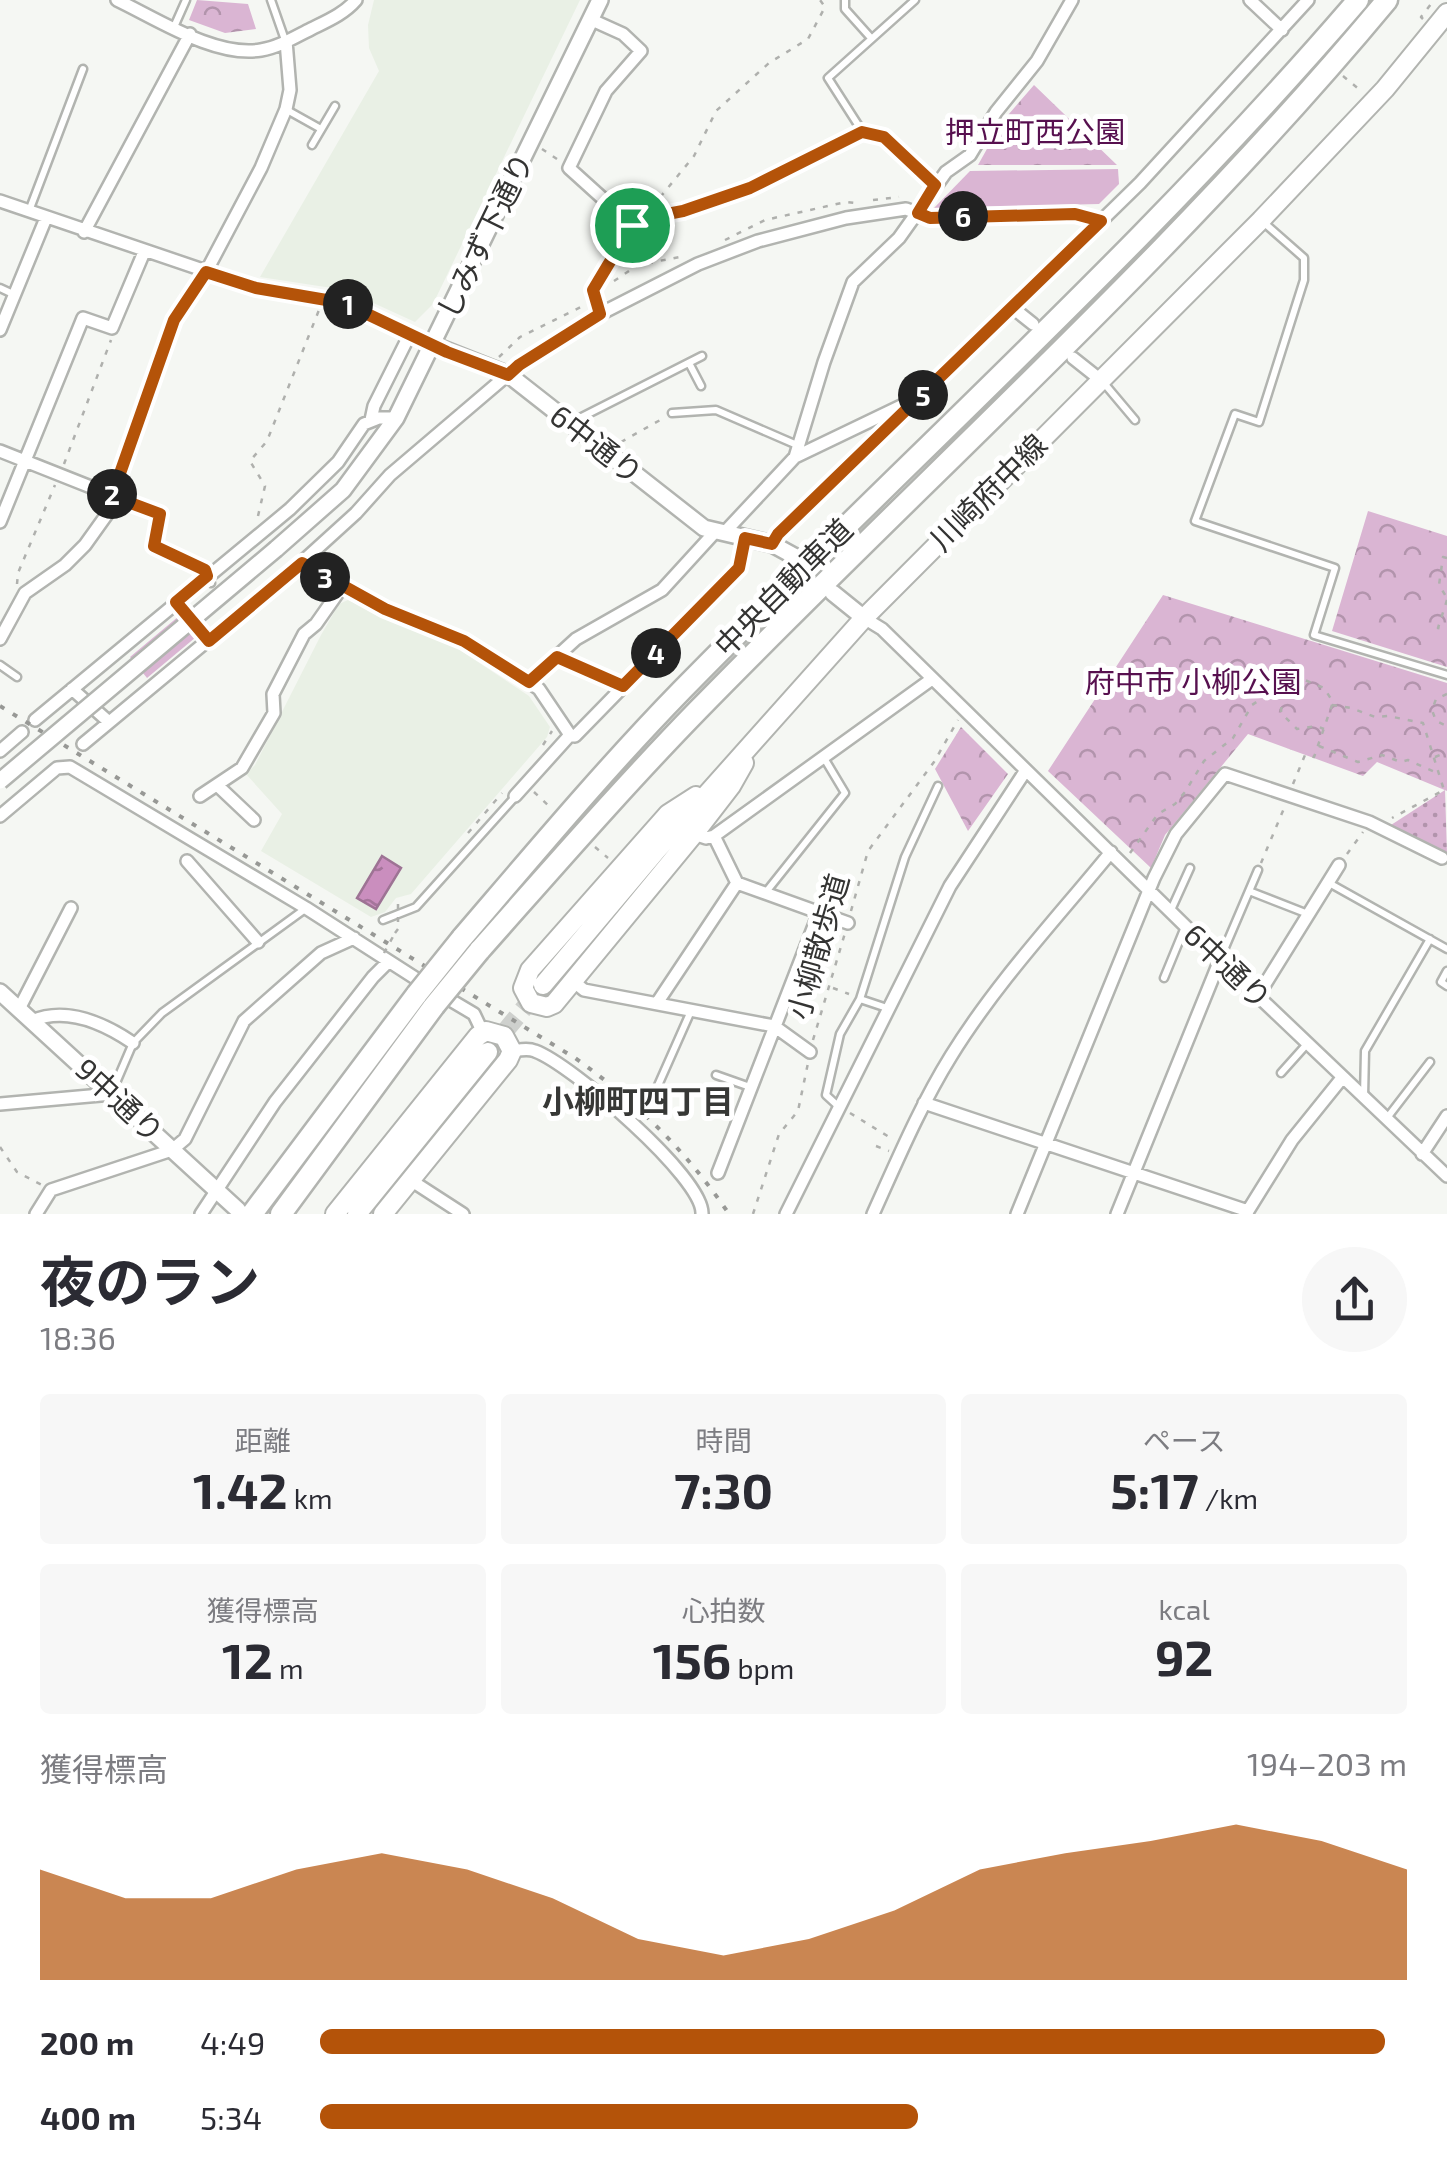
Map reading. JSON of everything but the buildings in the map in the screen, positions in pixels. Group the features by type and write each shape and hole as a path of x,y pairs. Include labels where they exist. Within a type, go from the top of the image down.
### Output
{"highway":[{"name":"中央自動車道","path":"245,1212 268,1190 426,1000 581,799 680,692 1212,163 1358,0"},
{"name":"中央自動車道","path":"470,944 697,710 1198,211 1387,0"},
{"name":"中央自動車道","path":"284,1210 426,1000"}],"main road":[{"name":"川崎府中線","path":"544,985 864,618 1261,220 1386,88 1447,13"},
{"path":"716,784 668,814 530,970 523,988 532,1002 547,1007 554,1004 574,981 731,786 758,736"},
{"path":"334,1214 482,1033 495,1031 504,1036 512,1051 383,1214"},
{"path":"357,1214 488,1052"}],"street":[{"path":"117,0 215,46 246,51 286,42 342,13 356,0"},
{"name":"しみず下通り","path":"0,781 342,490 396,418 600,0"},
{"path":"796,451 854,282 899,238 935,185 970,155 996,112 1037,61 1072,0"},
{"path":"1250,0 1282,30"},
{"path":"529,682 576,639 662,590 796,451 922,396 1101,221 1308,0"},
{"path":"592,20 623,34 641,51 606,92 569,168 632,225"},
{"path":"84,232 190,34"},
{"path":"0,639 24,593 66,565 86,545 110,510 174,320 206,272 261,168 286,109 290,90 286,42"},
{"path":"600,314 593,290 632,225 750,188 862,132 884,137 935,185"},
{"name":"6中通り","path":"0,201 256,288 344,303 508,375 704,528 772,544 794,556"},
{"path":"83,744 302,563 356,514 390,475 519,365 600,314 698,264 758,241 846,218 906,209 930,218 1075,214 1101,221"},
{"path":"0,330 46,218"},
{"path":"0,522 83,318 112,328 144,252"},
{"path":"1013,308 1032,324"},
{"path":"35,720 209,579 323,478 371,420 410,334"},
{"path":"1073,358 1102,381"},
{"path":"371,420 396,418"},
{"path":"0,451 160,514"},
{"path":"302,563 385,609 464,641 539,688 575,736 739,568 745,538"},
{"path":"200,796 242,768 274,713 274,694 304,634 316,624 342,587"},
{"name":"6中通り","path":"833,593 882,629 1447,1176"},
{"path":"176,602 209,641"},
{"path":"557,657 623,686"},
{"path":"694,834 714,836 932,679"},
{"path":"72,689 110,722"},
{"path":"0,752 22,732"},
{"path":"513,789 525,784 570,734"},
{"path":"0,816 57,768 70,767 386,957 474,1014 482,1033"},
{"path":"786,1214 950,886 1026,770"},
{"path":"1016,1214 1149,889 1176,834 1225,774 1374,824 1442,858"},
{"path":"217,784 254,820"},
{"path":"714,836 737,882 848,923"},
{"path":"873,1214 924,1102 952,1054 989,1002 1111,852"},
{"path":"186,861 258,942"},
{"path":"1258,997 1340,865"},
{"path":"657,1002 737,882"},
{"path":"19,1009 71,908"},
{"path":"718,1173 818,913"},
{"path":"36,1214 52,1190 172,1150 184,1139 244,1021 321,953 354,938"},
{"path":"200,1214 275,1102 386,957"},
{"path":"1117,1214 1220,960"},
{"path":"574,981 584,990 774,1026 810,1052"},
{"name":"9中通り","path":"0,992 216,1192 245,1212"},
{"path":"32,1021 44,1016 89,1020 108,1026 133,1044"},
{"path":"512,1051 534,1050 582,1080 616,1108 677,1170 702,1203 702,1214"},
{"path":"924,1102 1247,1212 1292,1140 1342,1078"},
{"path":"0,1104 112,1094"},
{"path":"1422,1154 1447,1116"},
{"path":"412,1180 463,1214"}],"lane":[{"path":"174,26 186,0"},
{"path":"271,0 286,42"},
{"path":"845,0 846,9 870,38"},
{"path":"862,132 828,78 915,0"},
{"path":"28,211 83,69"},
{"path":"312,145 335,106"},
{"path":"286,109 321,129"},
{"path":"1261,220 1304,258 1304,280 1259,422 1235,414 1195,521 1335,568 1314,635 1447,675"},
{"path":"0,288 15,294"},
{"path":"569,424 702,356"},
{"path":"689,362 701,386"},
{"path":"1102,381 1135,420"},
{"path":"772,544 922,396"},
{"path":"672,413 716,410 796,451"},
{"path":"160,514 154,546 205,570 209,579"},
{"path":"0,666 17,676"},
{"path":"766,892 845,793 824,758"},
{"path":"838,1106 826,1095 840,1034 860,998 904,857 938,786"},
{"path":"383,920 416,907 513,789"},
{"path":"1171,911 1190,868"},
{"path":"1220,960 1258,870"},
{"path":"1328,883 1447,949"},
{"path":"1249,892 1308,914"},
{"path":"112,1094 133,1044 162,1012 306,908"},
{"path":"1164,978 1186,926"},
{"path":"1363,1098 1364,1051 1430,940"},
{"path":"1447,971 1441,982 1447,986"},
{"path":"860,998 888,1008"},
{"path":"648,1108 692,1010"},
{"path":"1281,1073 1307,1044"},
{"path":"1386,1120 1430,1062"},
{"path":"716,1075 751,1087"}],"path":[{"path":"632,225 694,156 716,111 769,63 808,39 825,8 820,0"},
{"path":"1342,76 1361,91"},
{"path":"540,148 569,168"},
{"path":"266,528 258,515 265,486 250,461 267,441 323,299"},
{"path":"14,611 18,573 60,475 113,335 112,328"},
{"path":"611,447 672,413"},
{"path":"1447,558 1443,557 1439,585 1447,598 1438,628 1447,630"},
{"path":"1258,870 1305,755 1314,757 1324,729 1332,705 1324,688 1296,676 1282,694 1280,713 1297,728 1324,729"},
{"path":"1130,854 1158,814 1186,792 1204,761 1240,728 1252,705 1281,693"},
{"path":"1447,694 1433,704 1432,716 1447,726"},
{"path":"1332,705 1422,724 1444,790 1374,824 1340,865"},
{"name":"小柳散歩道","path":"753,1214 778,1134 798,1111 810,1052 868,851 934,762 964,710"},
{"path":"534,755 554,726"},
{"path":"1318,746 1358,762 1382,754 1401,762 1408,760 1439,774"},
{"path":"1434,758 1447,752"},
{"path":"525,784 551,808"},
{"path":"462,840 513,789"},
{"path":"591,844 620,869"},
{"path":"386,957 397,931 398,904"},
{"path":"831,988 860,998"},
{"path":"838,1106 904,1146"},
{"path":"0,1148 17,1172 52,1190"}],"shaded area":[{"path":"374,0 580,0 433,304 415,322 345,290 260,277 379,71 369,48 368,25"},
{"path":"348,600 457,648 529,696 550,727 547,737 411,894 396,898 385,912 371,917 261,851 282,814 246,774 255,765 339,604"}],"green space":[{"path":"197,0 248,4 256,29 225,33 189,20"},
{"name":"押立町西公園","path":"1034,85 1117,165 978,165 1002,122"},
{"path":"1118,169 1119,184 1099,204 934,208 970,171"},
{"path":"1368,511 1447,536 1447,667 1332,631"},
{"name":"府中市 小柳公園","path":"1163,595 1447,683 1447,791 1377,762 1363,776 1248,734 1165,835 1151,868 1048,771"},
{"path":"185,611 202,632 147,678 130,657"},
{"path":"961,727 1008,774 968,831 935,769"},
{"path":"1445,790 1447,854 1391,825"}],"water":[{"path":"382,856 401,868 376,909 357,898"}],"tunnel":[{"path":"488,1052 543,985"}],"railway":[{"path":"0,706 575,1058 659,1129 729,1214"}],"district":[{"name":"小柳町四丁目","path":"638,1102"}],"route":[{"path":"862,132 884,137 935,185 918,213 930,218 1075,214 1101,221 772,544 745,538 739,568 623,686 557,657 529,682 464,641 385,609 302,563 209,641 176,602 207,576 205,570 154,546 160,514 112,496 174,320 206,272 256,288 344,303 447,352 508,375 600,314 593,290 632,225 750,188 862,132"}]}
